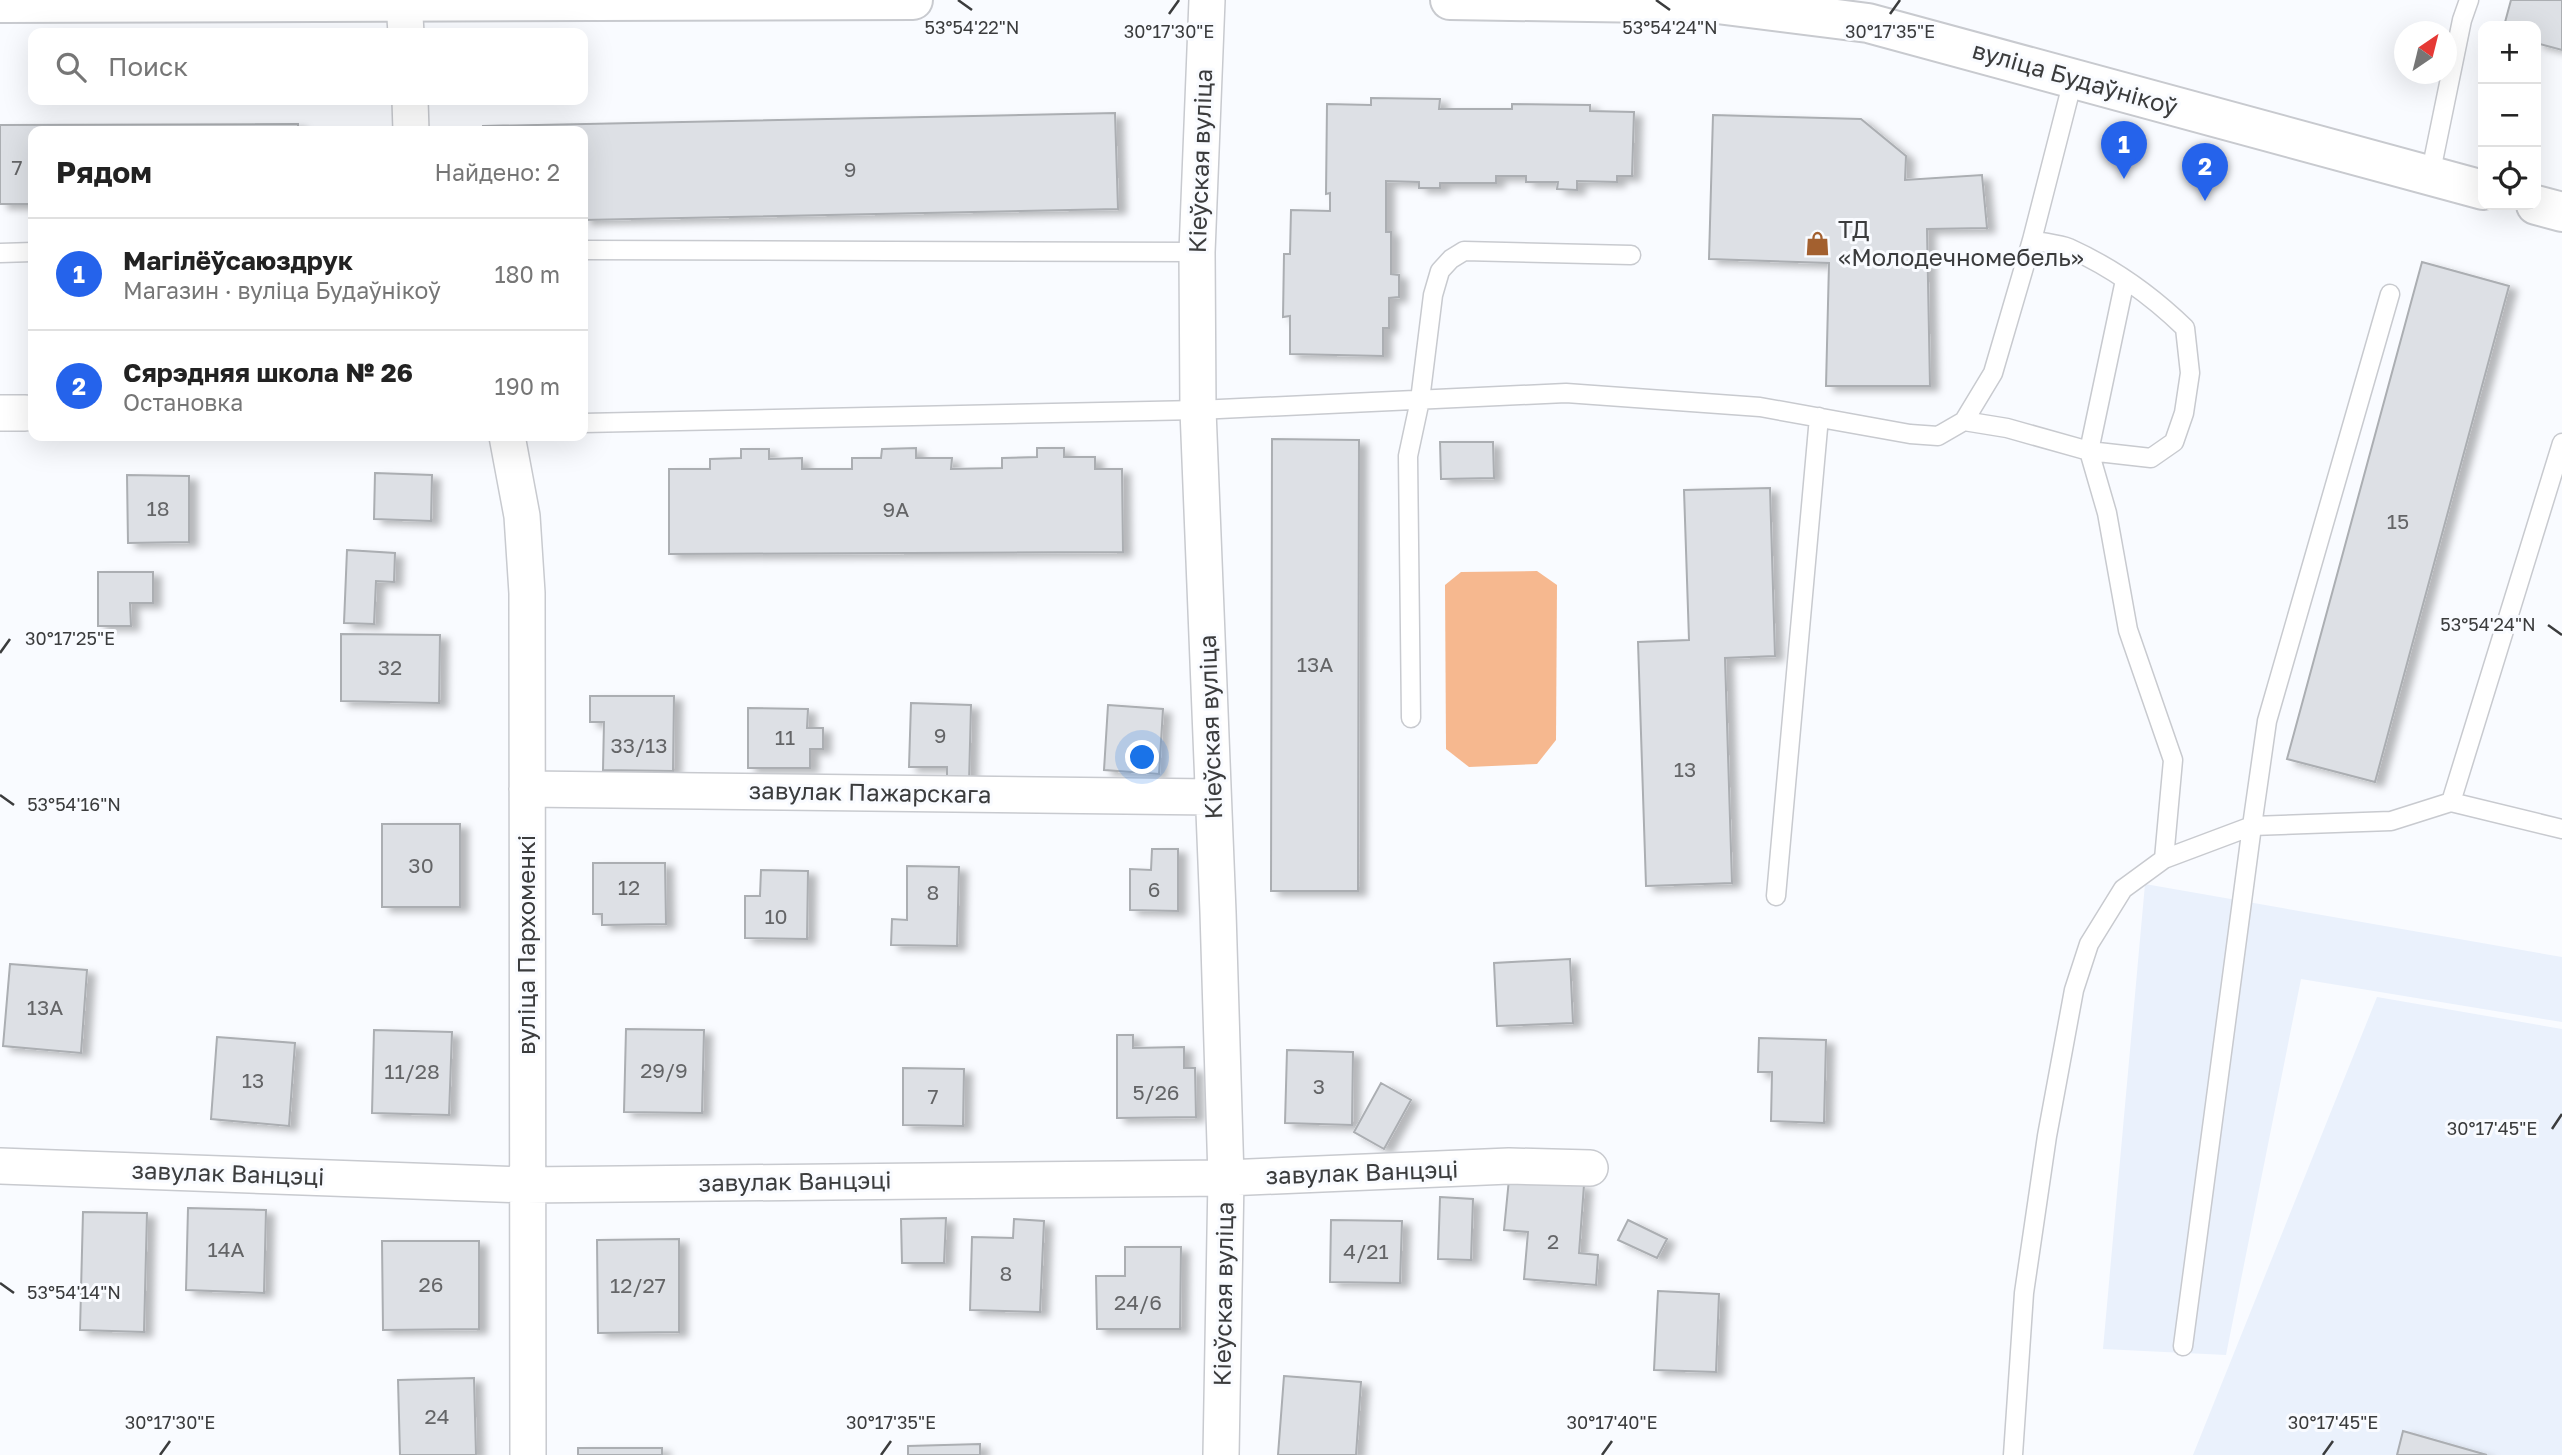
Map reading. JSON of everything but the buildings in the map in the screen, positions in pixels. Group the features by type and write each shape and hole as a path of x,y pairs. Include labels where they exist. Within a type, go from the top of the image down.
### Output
{"main road":[{"path":"0,3 405,12 913,0"},
{"name":"вуліца Будаўнікоў","path":"1450,0 1717,4 1868,23 2478,189"},
{"path":"2541,206 2562,212"}],"street":[{"name":"Кіеўская вуліца","path":"1207,0 1197,252 1198,410 1226,1178 1221,1455"},
{"path":"410,105 411,126"},
{"name":"вуліца Пархоменкі","path":"508,441 523,516 527,593 528,1455"},
{"name":"завулак Пажарскага","path":"527,789 1213,797"},
{"name":"завулак Ванцэці","path":"0,1166 526,1185 1226,1178 1509,1167 1590,1168"}],"lane":[{"path":"2430,176 2462,20 2469,0"},
{"path":"588,423 1198,410 1566,393 1760,407 1910,434 1938,436 1964,421 1993,373 2032,240 2073,80"},
{"path":"1964,421 2007,428 2089,451 2151,458 2174,442 2184,413 2190,373 2185,328 2164,307 2125,280 2067,248 2032,240"},
{"path":"588,250 1197,252"},
{"path":"1411,718 1408,456 1420,400 1433,295 1440,271 1451,259 1464,251 1632,255"},
{"path":"0,253 28,252"},
{"path":"2125,280 2089,451 2107,513 2128,630 2173,760 2164,859"},
{"path":"2183,1346 2267,721 2390,294"},
{"path":"1776,896 1819,417"},
{"path":"2451,802 2562,443"},
{"path":"2013,1455 2024,1293 2047,1136 2074,990 2089,944 2123,890 2164,859 2252,827 2391,821 2451,802 2562,829"}],"shaded area":[{"path":"1537,571 1557,585 1556,740 1537,764 1469,767 1446,749 1445,585 1461,572"},
{"path":"2145,884 2562,957 2562,1022 2301,979 2226,1355 2103,1349"},
{"path":"2377,997 2562,1029 2562,1455 2193,1455"}],"place":[{"name":"Магілёўсаюздрук","path":"2124,179"},
{"name":"Сярэдняя школа № 26","path":"2205,201"},
{"name":"ТД «Молодечномебель»","path":"1818,244"}]}
